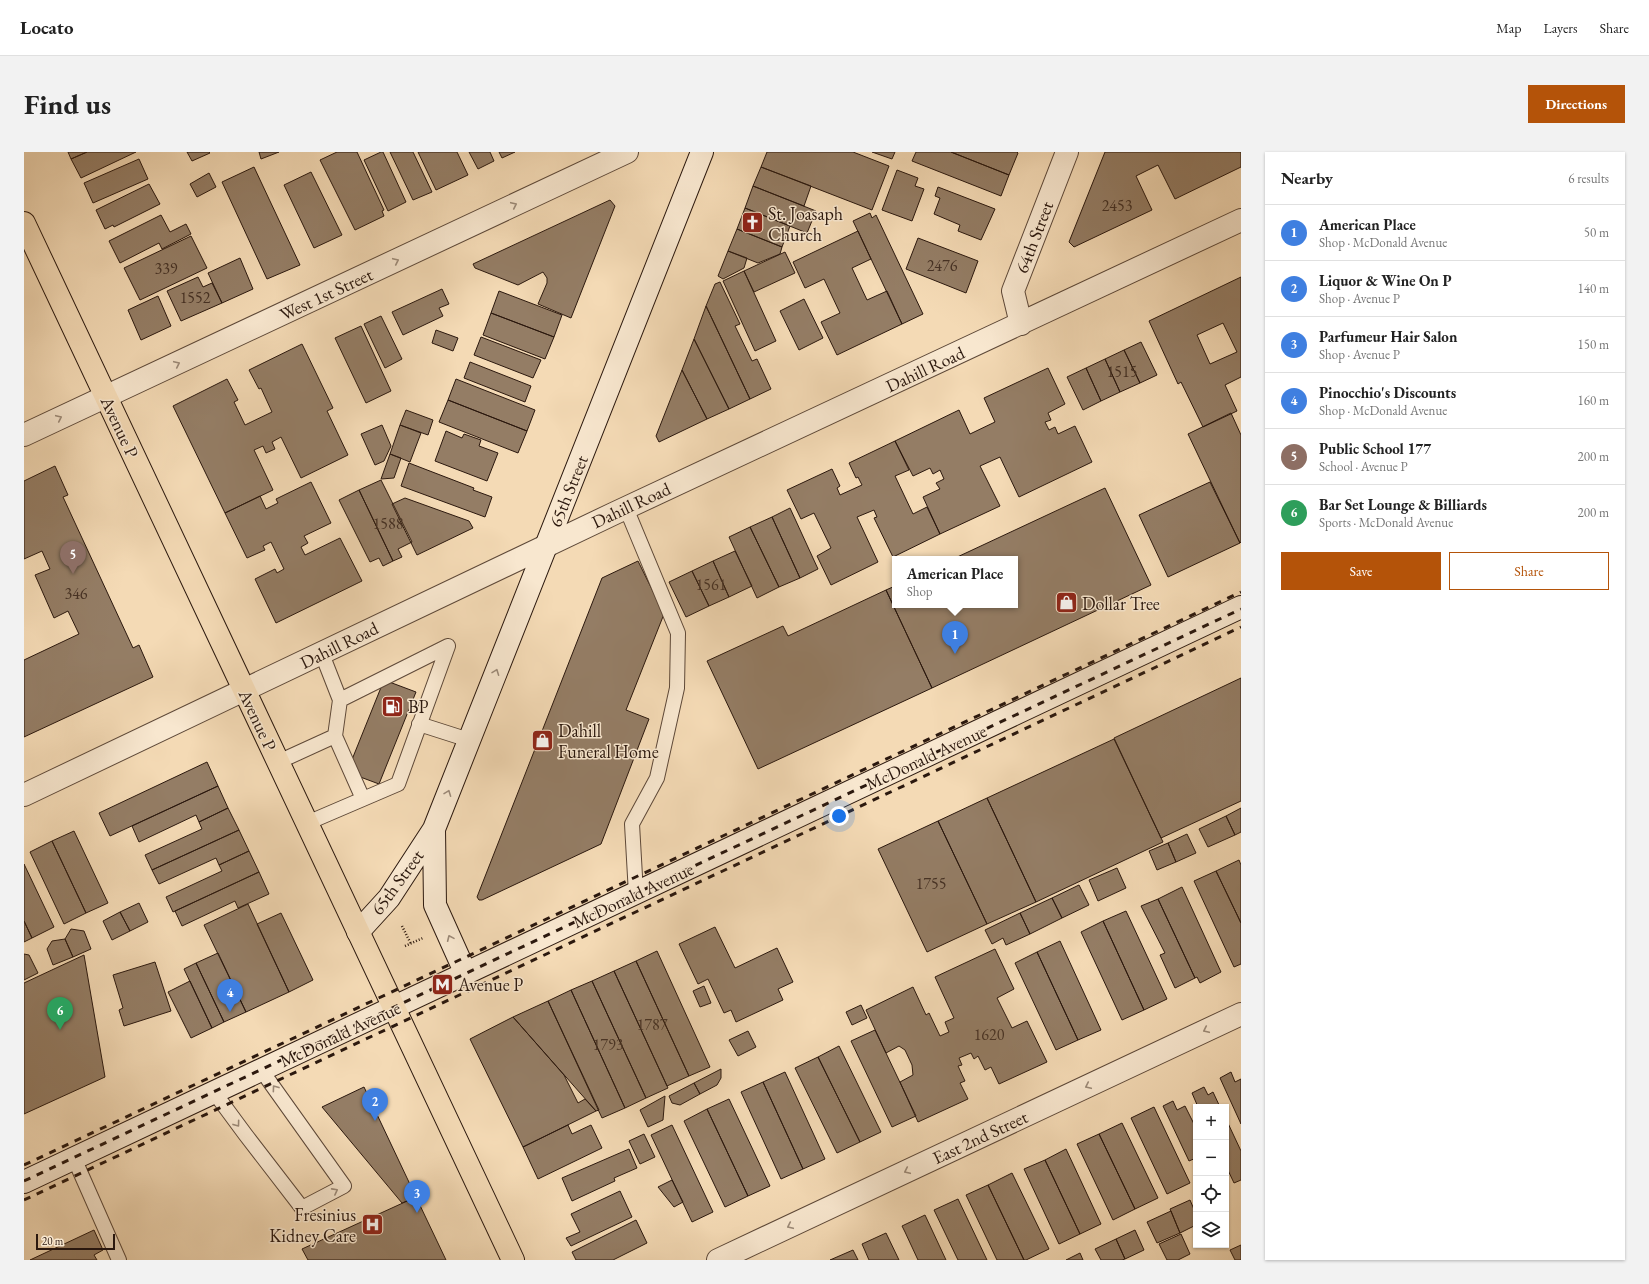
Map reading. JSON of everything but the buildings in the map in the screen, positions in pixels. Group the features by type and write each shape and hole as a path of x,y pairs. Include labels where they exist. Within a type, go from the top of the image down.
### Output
{"main road":[{"name":"Avenue P","path":"24,223 513,1260"}],"street":[{"name":"West 1st Street","path":"24,435 627,152"},
{"name":"65th Street","path":"358,932 390,898 434,829 702,152"},
{"name":"64th Street","path":"1021,324 1013,291 1067,152"},
{"name":"Dahill Road","path":"24,795 322,654 546,545 1241,220"},
{"name":"McDonald Avenue","path":"24,1182 1241,607"},
{"name":"65th Street","path":"434,829 435,905 466,974"},
{"name":"East 2nd Street","path":"718,1260 1241,1014"}],"lane":[{"path":"626,508 678,633 677,688 657,778 632,824 636,894"},
{"path":"307,823 398,784 448,646 340,700"},
{"path":"322,654 340,700 335,736 363,799"},
{"path":"419,724 469,740"},
{"path":"278,762 335,736"},
{"path":"214,1092 302,1208 344,1186 262,1070"},
{"path":"74,1158 119,1260"}],"path":[{"path":"402,926 411,944"},
{"path":"405,946 424,937"}],"railway":[{"path":"24,1165 1241,592"},
{"path":"24,1181 1241,609"},
{"path":"24,1200 1241,627"}],"place":[{"name":"St. Joasaph Church","path":"753,223"},
{"name":"Public School 177","path":"73,574"},
{"name":"Dollar Tree","path":"1066,603"},
{"name":"American Place","path":"955,654"},
{"name":"BP","path":"393,706"},
{"name":"Dahill Funeral Home","path":"542,740"},
{"name":"Avenue P","path":"442,984"},
{"name":"Pinocchio's Discounts","path":"230,1012"},
{"name":"Bar Set Lounge & Billiards","path":"60,1030"},
{"name":"Liquor & Wine On P","path":"375,1121"},
{"name":"Parfumeur Hair Salon","path":"417,1213"},
{"name":"Fresinius Kidney Care","path":"372,1224"}]}
